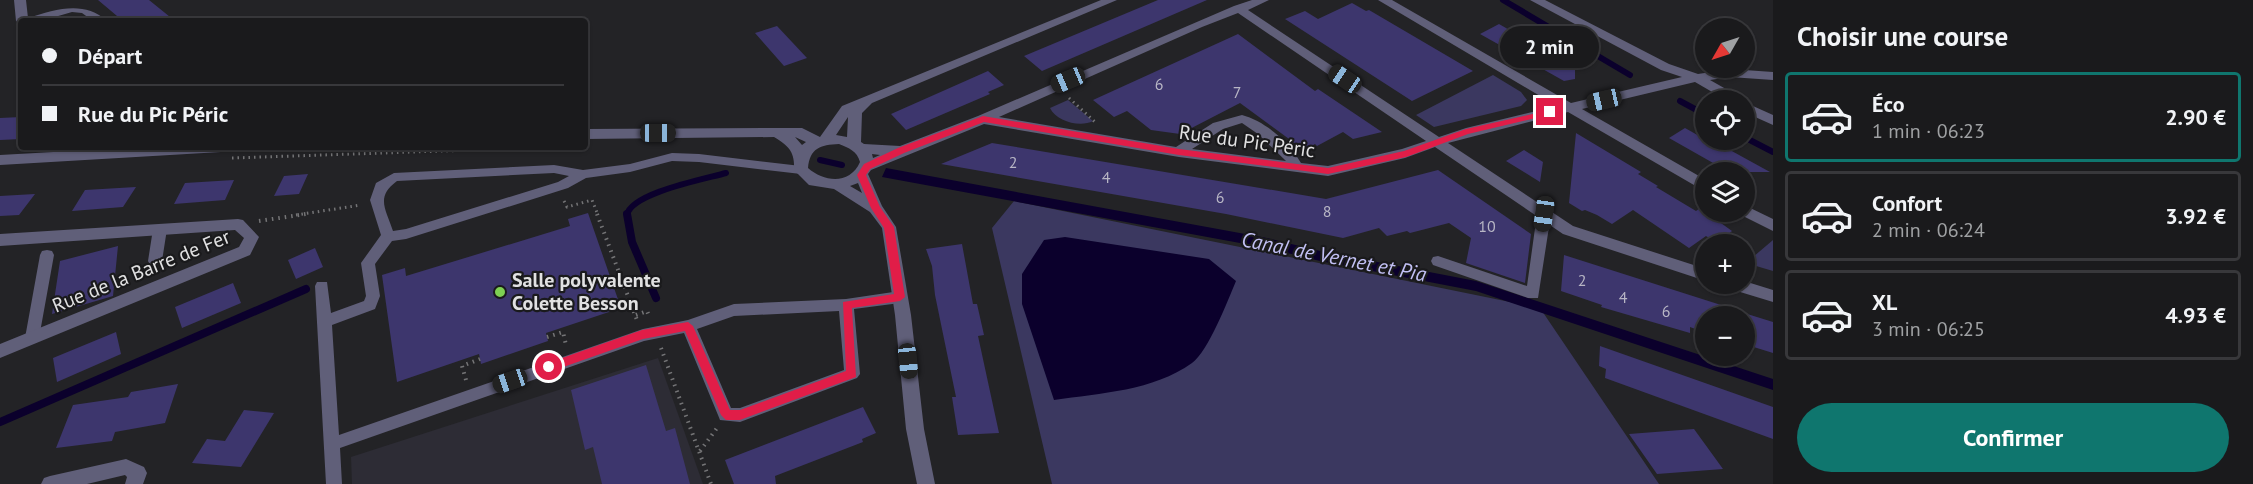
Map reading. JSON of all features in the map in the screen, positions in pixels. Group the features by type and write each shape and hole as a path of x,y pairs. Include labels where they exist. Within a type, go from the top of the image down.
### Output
{"street":[{"path":"20,0 22,18"},
{"path":"801,163 847,109 1111,0"},
{"path":"777,132 794,143 801,163 815,182 837,185 851,182 864,171 901,151 983,119 1238,8 1263,0"},
{"path":"1384,0 1695,181"},
{"path":"1536,0 1665,68 1695,77"},
{"path":"39,18 71,8 85,10 96,18"},
{"path":"1238,8 1544,214 1582,236 1695,272"},
{"name":"Rue du Pic Péric","path":"1755,75 1773,76"},
{"path":"1697,78 1718,90"},
{"name":"Rue du Pic Péric","path":"983,119 1179,152 1328,171 1406,153 1466,132 1697,78"},
{"path":"867,100 855,112 858,146 867,158 864,171 875,208 889,227 900,297 915,429 926,484"},
{"path":"1018,125 1021,102"},
{"path":"1755,112 1773,121"},
{"path":"1179,152 1230,121 1242,119 1255,124 1292,157 1297,168"},
{"path":"588,134 777,132 802,134 820,141 840,139 858,146 901,151"},
{"path":"0,160 158,150"},
{"path":"186,150 223,153"},
{"path":"837,185 875,208"},
{"path":"1755,216 1773,226"},
{"name":"Rue de la Barre de Fer","path":"0,240 238,224 252,237 245,252 0,351"},
{"path":"1755,291 1773,296"},
{"path":"51,484 126,467 138,473 134,484"}],"lane":[{"path":"388,236 376,200 381,186 394,177 554,169 583,174 630,168 672,157 801,163"},
{"path":"326,321 370,304 373,296 368,263 388,236 406,234 557,187 583,174"},
{"path":"1438,261 1533,294 1544,214"},
{"path":"155,261 160,229"},
{"path":"32,338 47,255"},
{"path":"322,286 326,321 334,484"},
{"path":"332,444 648,333 688,326 734,310 795,308 900,297"},
{"path":"688,326 726,415 740,415 852,374 846,304"}],"path":[{"path":"1046,90 1057,96 1070,98 1096,121 1087,136"},
{"path":"223,153 394,150"},
{"path":"557,187 567,207 592,200 636,315 648,333 711,484"},
{"path":"238,224 352,207 376,200"},
{"path":"636,315 647,311 648,333"},
{"path":"547,337 562,332 570,360"},
{"path":"470,395 462,366 480,359"},
{"path":"699,451 726,415"}],"shaded area":[{"path":"1493,75 1521,92 1527,100 1521,106 1434,127 1416,115"},
{"path":"1068,100 1093,121 1082,124 1069,122 1053,113 1050,108"},
{"path":"1014,201 1540,308 1659,484 1052,484 992,228"},
{"path":"1773,240 1773,271 1755,266 1755,255"},
{"path":"658,358 703,484 352,484 351,457"}],"water":[{"name":"Canal de Vernet et Pia","path":"886,168 1267,238 1320,251 1476,281 1695,353 1695,364 1476,291 1320,261 1267,248 882,177"},
{"path":"1065,237 1209,259 1236,281 1217,325 1198,357 1192,363 1161,380 1108,393 1054,400 1022,304 1022,274 1044,240"},
{"name":"Canal de Vernet et Pia","path":"1701,366 1734,366 1773,379 1773,390"}],"building":[{"path":"98,0 149,0 171,18 119,18"},
{"path":"1158,0 1207,0 1042,71 1024,56"},
{"path":"1352,3 1366,11 1369,10 1473,71 1412,101 1285,19 1305,11 1318,19"},
{"path":"1499,24 1555,56 1560,52 1575,60 1575,79 1564,81 1480,34"},
{"path":"777,26 807,58 784,66 755,33"},
{"path":"1238,34 1315,91 1318,89 1382,132 1353,139 1343,132 1317,146 1315,144 1304,150 1240,103 1180,134 1151,130 1127,111 1114,117 1093,100"},
{"path":"988,71 1004,85 988,92 990,94 906,130 891,114"},
{"path":"18,117 18,139 0,140 0,118"},
{"path":"1685,128 1695,134 1695,150 1730,150 1752,162 1711,162 1669,138"},
{"path":"1576,133 1641,172 1638,174 1695,210 1695,222 1719,222 1732,231 1728,234 1695,234 1695,244 1689,248 1633,210 1612,224 1569,203"},
{"path":"992,143 1326,199 1438,170 1531,234 1525,283 1466,263 1471,238 1449,223 1387,236 1379,228 1343,238 1226,214 941,164"},
{"path":"1524,150 1543,162 1540,182 1506,161"},
{"path":"1755,164 1770,172 1755,172"},
{"path":"308,174 299,194 274,196 284,176"},
{"path":"234,180 225,200 174,204 185,183"},
{"path":"136,187 123,207 72,211 85,190"},
{"path":"35,194 19,215 0,216 0,196"},
{"name":"Salle polyvalente Colette Besson","path":"588,213 621,308 546,333 548,341 481,364 479,354 397,382 382,275 405,268 406,276 570,226 568,219"},
{"path":"962,244 973,304 977,304 984,335 978,336 999,433 958,435 952,397 956,397 935,295 932,266 926,249"},
{"path":"118,246 113,296 52,314 60,261"},
{"path":"315,248 323,267 296,279 288,260"},
{"path":"1564,255 1724,306 1695,306 1695,329 1690,327 1690,333 1601,307 1602,305 1561,291"},
{"path":"233,283 241,303 182,328 175,307"},
{"path":"1755,316 1773,322 1773,353 1755,347"},
{"path":"116,332 121,354 57,382 53,358"},
{"path":"1600,346 1773,407 1773,439 1605,378 1606,369 1599,366"},
{"path":"646,365 666,431 675,428 690,484 602,484 593,447 585,450 571,390"},
{"path":"178,384 165,423 115,432 112,441 56,448 73,405 128,397 131,392"},
{"path":"863,407 876,433 862,439 863,442 775,476 776,484 734,484 725,460"},
{"path":"244,410 274,413 241,467 192,463 207,439 225,441"},
{"path":"1694,429 1723,469 1657,474 1629,434"}],"waterway":[{"path":"1503,0 1630,75"},
{"path":"1680,101 1695,109"},
{"path":"1755,143 1773,152"},
{"path":"820,160 842,165"},
{"path":"627,215 641,200 655,194 726,173"},
{"path":"627,215 632,242 656,298"},
{"path":"0,422 306,289"}],"place":[{"name":"Salle polyvalente Colette Besson","path":"500,292"}],"route":[{"path":"549,367 642,334 688,326 726,415 740,415 852,374 853,363 846,304 900,297 889,227 875,208 862,175 867,166 983,119 1179,152 1328,171 1406,153 1466,132 1550,112"}]}
